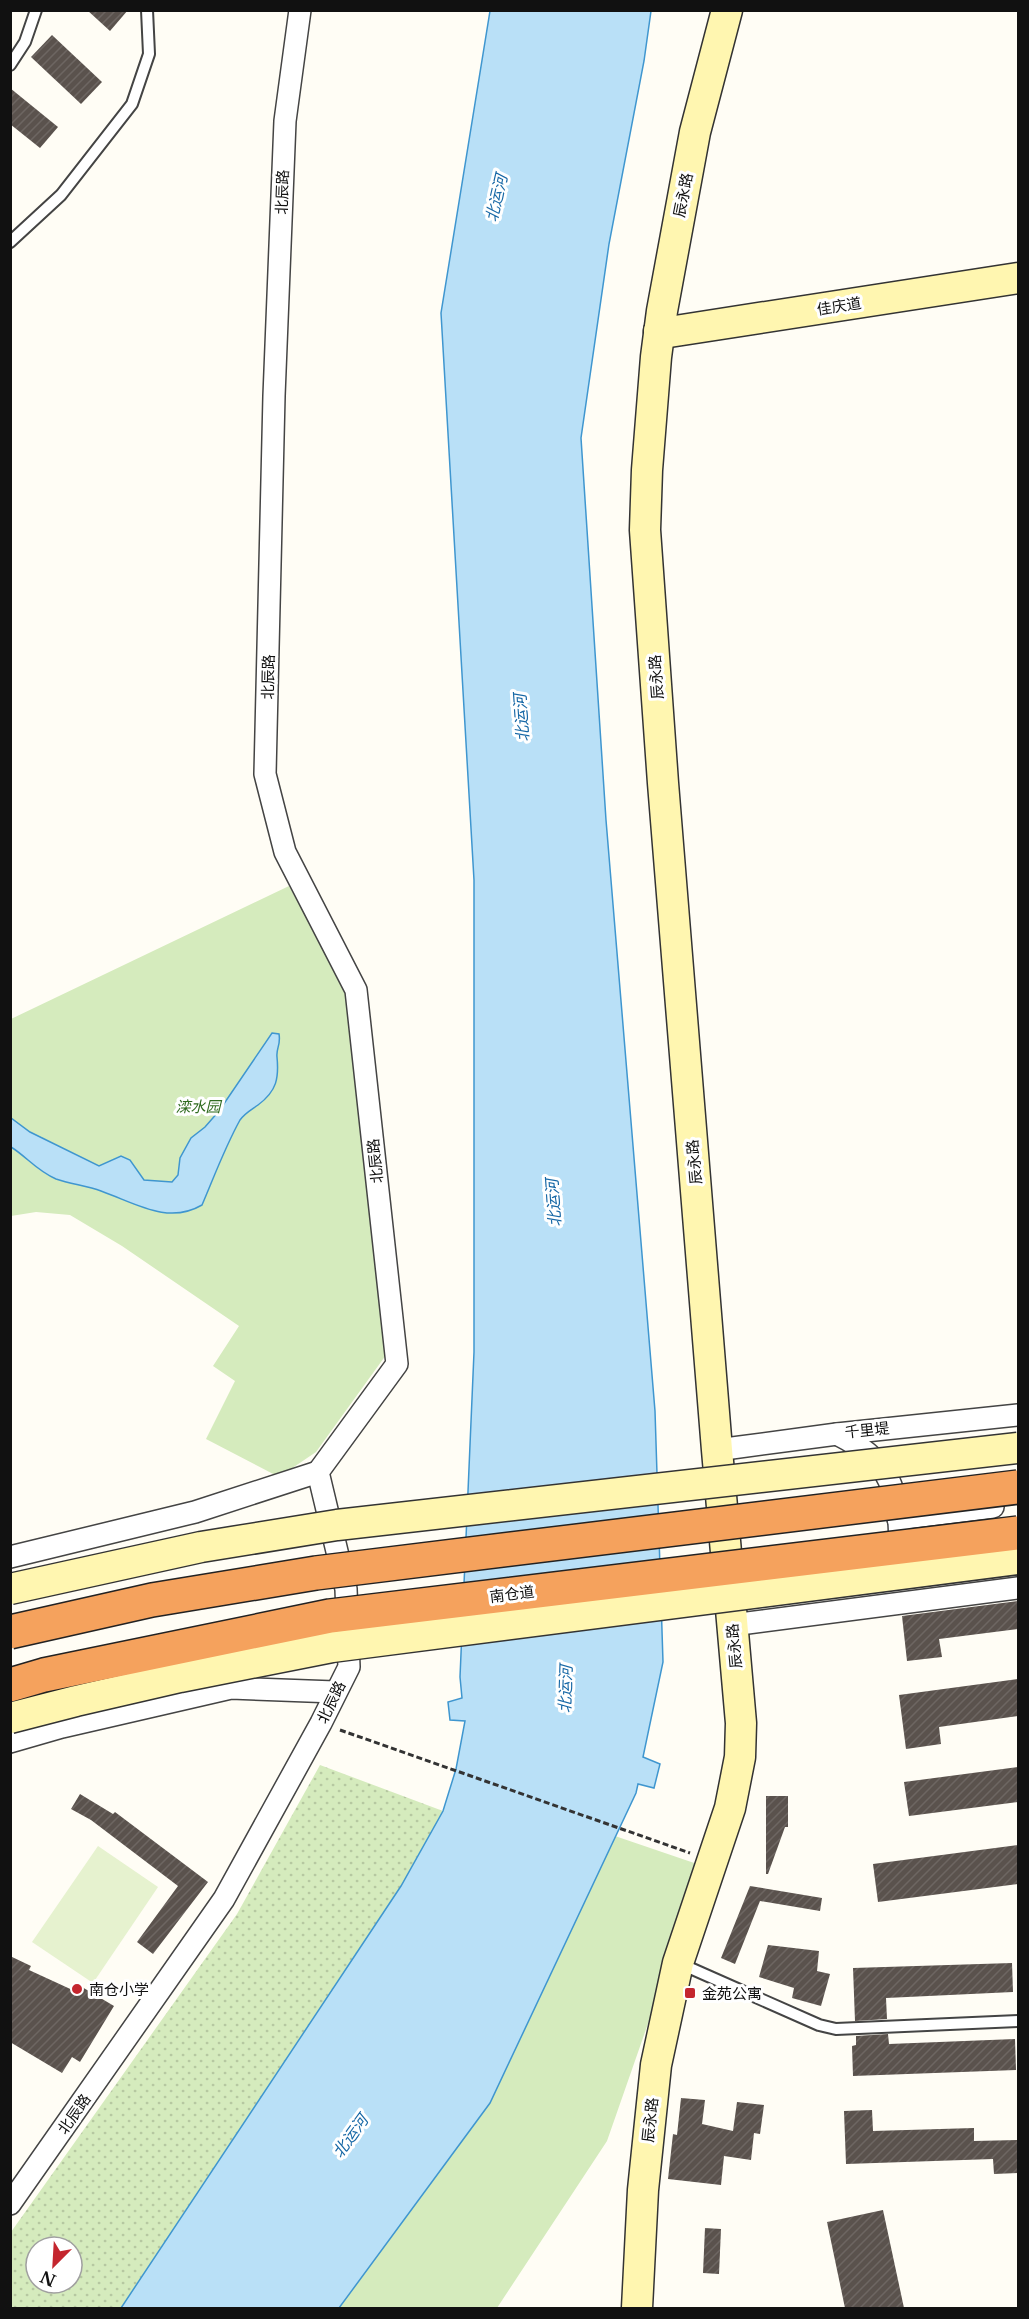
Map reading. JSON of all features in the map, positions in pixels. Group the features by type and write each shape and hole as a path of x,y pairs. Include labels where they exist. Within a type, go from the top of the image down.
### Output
{"highway":[{"path":"10,1632 152,1600 316,1573 1018,1487"},
{"name":"南仓道","path":"10,1685 44,1675 330,1616 1018,1533"}],"main road":[{"name":"辰永路","path":"643,2308 647,2221 661,2067 671,2012 681,1964 733,1812 744,1769 745,1723 740,1629 719,1449 689,1001 670,781 655,538 657,466 672,280 695,132 727,10"},
{"name":"辰永路","path":"672,280 705,127 736,10"},
{"name":"佳庆道","path":"721,318 1018,266"},
{"name":"佳庆道","path":"668,322 721,318 1018,278"},
{"path":"672,280 683,304 721,318"},
{"path":"10,1589 201,1547 337,1525 1018,1448"},
{"path":"10,1719 180,1677 332,1647 1018,1559"},
{"name":"辰永路","path":"637,2308 643,2190 656,2065 681,1964 730,1808 740,1758 740,1629"}],"street":[{"name":"北辰路","path":"10,2204 224,1899 321,1723 349,1666 346,1589 318,1472 397,1364 356,990 285,852 266,774 274,396 285,121 300,10"},
{"name":"千里堤","path":"719,1449 1018,1415"},
{"path":"837,1434 857,1444 876,1461 888,1477 898,1519 898,1552 885,1586 874,1598 854,1610"},
{"path":"10,1557 195,1512 318,1472"},
{"path":"898,1519 1018,1503"},
{"path":"740,1629 854,1610 1018,1588"},
{"path":"10,1742 62,1727 231,1688 335,1692"}],"lane":[{"path":"10,65 25,42 36,10"},
{"path":"10,242 61,195 132,104 149,54 147,10"},
{"path":"681,1964 819,2025 836,2029 1018,2021"}],"path":[{"path":"321,1723 712,1860"}],"green space":[{"name":"滦水园","path":"289,886 345,987 386,1355 316,1452 279,1477 206,1439 235,1381 213,1366 239,1326 122,1246 70,1215 36,1212 11,1216 11,1019"},
{"path":"320,1765 443,1811 401,1886 121,2308 11,2308 11,2232 237,1914"},
{"path":"615,1836 703,1866 607,2141 497,2308 339,2308 490,2103"},
{"path":"98,1846 158,1887 93,1983 32,1942"}],"water":[{"name":"北运河","path":"490,11 651,11 644,61 609,244 581,438 606,820 655,1411 663,1662 643,1757 660,1764 654,1788 638,1784 636,1793 490,2103 339,2308 121,2308 401,1886 443,1811 456,1769 465,1721 450,1720 448,1702 462,1698 460,1677 474,1352 474,880 441,313"},
{"path":"272,1033 279,1034 278,1071 273,1089 264,1100 240,1120 202,1205 189,1211 164,1213 96,1189 56,1179 43,1172 11,1147 11,1118 30,1132 99,1166 121,1156 130,1160 144,1180 172,1182 178,1175 180,1158 191,1138 219,1111"}],"building":[{"path":"87,10 128,10 110,31"},
{"path":"52,35 102,82 81,104 31,57"},
{"path":"10,88 58,127 40,148 10,124"},
{"path":"1018,1601 1018,1629 939,1639 942,1657 907,1661 902,1616"},
{"path":"1018,1679 1018,1716 939,1727 941,1744 906,1749 899,1695"},
{"path":"1018,1767 1018,1802 909,1816 904,1782"},
{"path":"80,1794 113,1814 115,1812 208,1882 153,1954 137,1942 178,1886 91,1820 71,1809"},
{"path":"766,1796 788,1796 788,1827 785,1827 768,1874 766,1874"},
{"path":"1018,1845 1018,1884 878,1902 873,1864"},
{"path":"750,1886 822,1898 820,1911 760,1901 735,1964 721,1958"},
{"path":"768,1945 819,1951 817,1971 830,1974 821,2006 792,1998 794,1988 759,1977"},
{"path":"10,1956 31,1966 29,1970 79,1993 82,1987 114,2006 80,2062 72,2057 62,2073 10,2042"},
{"path":"1012,1963 1013,1992 886,1998 887,2019 855,2021 853,1968"},
{"path":"888,2034 889,2044 1015,2039 1016,2070 853,2076 852,2046 856,2045 856,2036"},
{"path":"681,2098 705,2100 702,2124 733,2131 737,2102 764,2105 760,2134 754,2133 751,2160 724,2156 721,2185 668,2179 673,2134 677,2135"},
{"path":"872,2110 873,2131 974,2128 974,2141 1018,2140 1018,2173 994,2174 993,2159 846,2164 844,2111"},
{"path":"883,2210 904,2308 845,2308 827,2222"},
{"path":"705,2228 721,2229 719,2274 703,2273"}],"place":[{"name":"南仓小学","path":"77,1989"},
{"name":"金苑公寓","path":"690,1993"}]}
